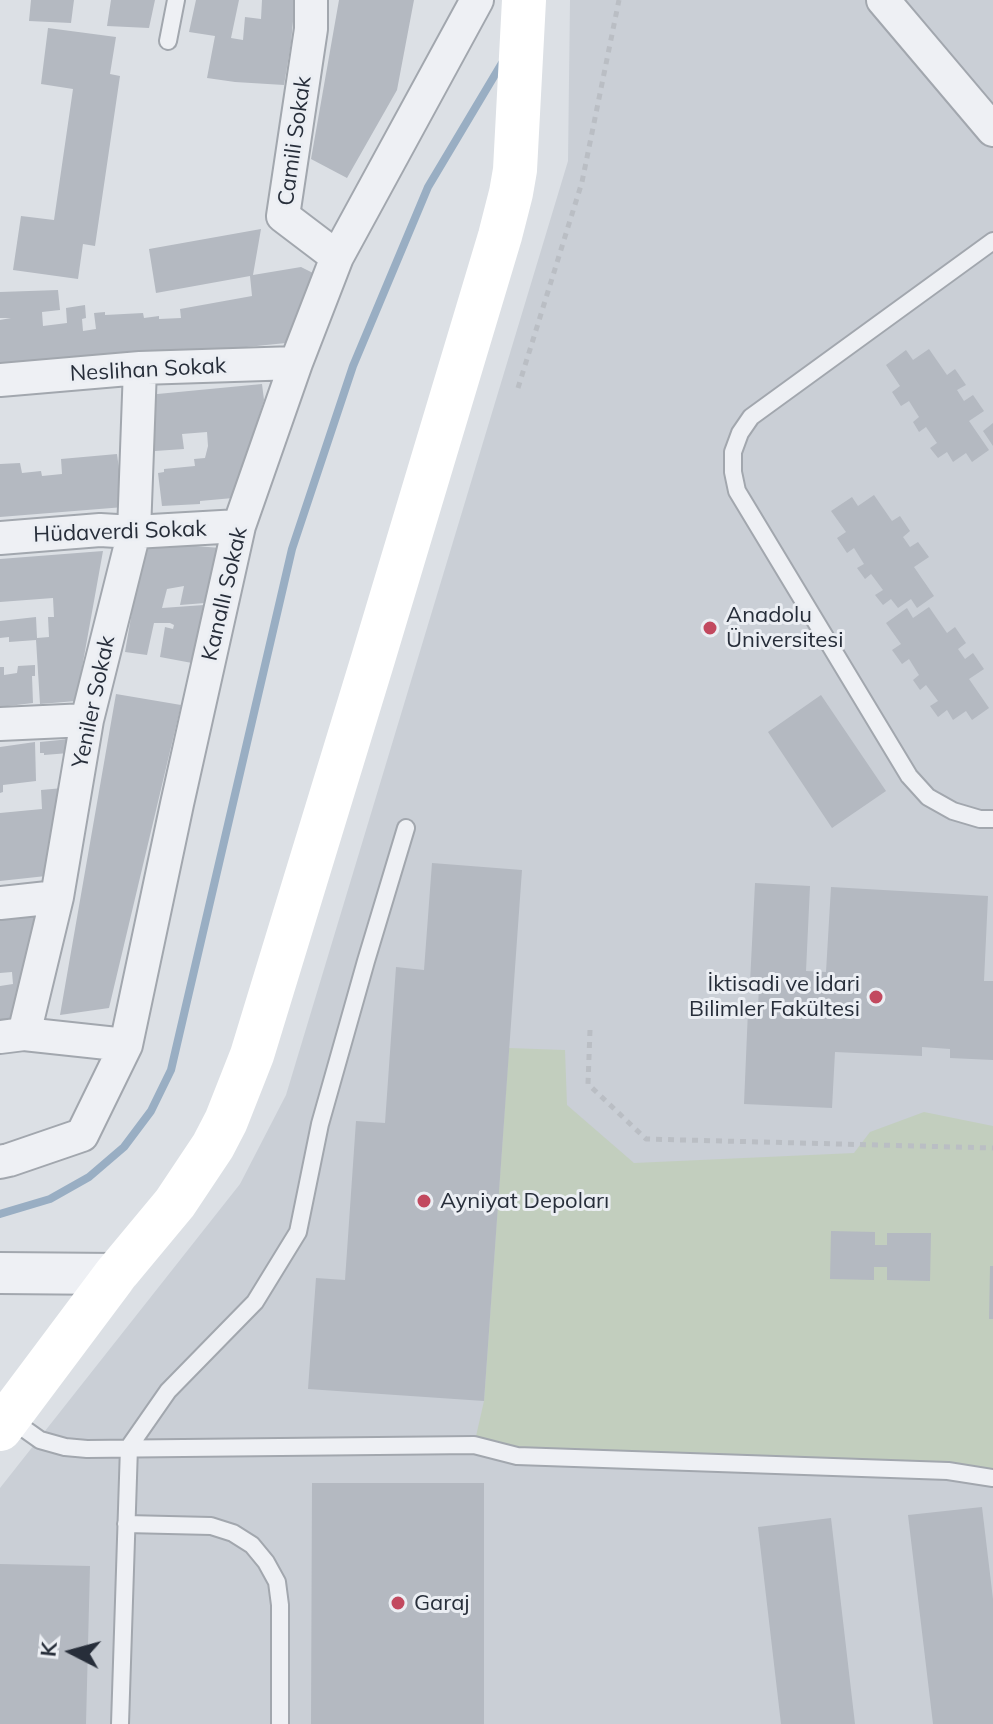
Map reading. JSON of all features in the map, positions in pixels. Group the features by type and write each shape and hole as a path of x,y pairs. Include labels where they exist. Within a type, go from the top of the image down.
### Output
{"main road":[{"path":"4,1423 116,1274 175,1203 213,1146 252,1055 500,236 515,170 524,0"}],"street":[{"name":"Camili Sokak","path":"311,0 311,29 283,216 337,257"},
{"name":"Kanallı Sokak","path":"0,1162 82,1135 126,1045 239,526 337,257 477,0"},
{"path":"883,0 993,130"},
{"name":"Neslihan Sokak","path":"0,380 140,368 296,363"},
{"name":"Yeniler Sokak","path":"12,1035 57,897 87,720 134,532 140,368"},
{"name":"Hüdaverdi Sokak","path":"0,538 100,530 134,532 239,526"},
{"path":"0,724 87,720"},
{"path":"0,903 57,897"},
{"path":"12,1035 126,1045"},
{"path":"0,1273 116,1274"}],"lane":[{"path":"168,41 176,0"},
{"path":"993,241 751,417 740,433 733,452 733,472 737,491 909,776 928,797 953,811 980,819 993,819"},
{"path":"120,1724 129,1447 168,1391 255,1302 298,1232 320,1124 406,828"},
{"path":"4,1423 40,1440 87,1449 474,1445 517,1456 948,1471 993,1478"},
{"path":"126,1524 211,1526 233,1533 252,1545 266,1562 277,1582 280,1605 280,1724"}],"path":[{"path":"518,388 582,182 619,0"},
{"path":"590,1030 588,1084 646,1139 993,1148"}],"shaded area":[{"name":"Anadolu Üniversitesi","path":"570,0 993,0 993,1724 0,1724 0,1488 240,1184 286,1095 568,161"}],"green space":[{"path":"509,1048 565,1050 567,1105 634,1163 854,1153 870,1132 924,1112 993,1126 993,1478 517,1456 474,1445 484,1401"}],"building":[{"path":"31,0 74,0 71,23 29,21"},
{"path":"111,0 155,0 149,28 107,26"},
{"path":"196,0 239,0 231,38 243,40 245,17 261,19 262,0 295,0 284,85 207,78 215,36 189,32"},
{"path":"339,0 414,0 397,90 347,178 311,159"},
{"path":"48,28 116,37 110,74 120,76 95,246 83,244 78,279 13,270 21,216 54,220 73,89 41,84"},
{"path":"261,229 253,275 301,267 313,273 286,343 0,371 0,320 11,318 0,318 0,292 58,290 60,310 42,312 43,326 67,323 66,308 85,305 83,331 96,329 94,313 143,313 144,318 181,318 180,309 252,296 250,276 156,293 149,249"},
{"path":"929,349 947,375 955,369 966,385 957,390 964,401 973,395 984,411 969,421 989,450 972,462 966,453 953,462 947,452 938,458 930,448 937,443 926,427 919,432 913,422 919,417 909,401 901,406 892,392 900,386 886,365 906,350 913,360"},
{"path":"262,384 264,400 233,498 162,506 158,473 164,472 164,469 195,466 194,459 205,458 207,432 182,434 184,449 155,451 147,395"},
{"path":"993,423 993,446 983,431"},
{"path":"117,454 124,507 0,517 0,464 20,463 22,473 41,471 42,476 62,474 61,459"},
{"path":"874,495 892,521 900,516 910,531 903,537 910,547 918,542 929,557 914,567 934,596 917,608 911,599 898,608 891,599 883,605 875,595 883,590 871,574 865,579 857,568 864,564 854,548 847,553 837,538 846,532 831,511 852,497 858,506"},
{"path":"184,545 220,548 205,603 180,605 184,586 167,589 162,608 204,605 192,663 160,657 165,627 173,629 174,625 170,623 154,623 147,655 125,652 143,548"},
{"path":"103,551 76,701 40,704 36,640 9,642 9,637 0,638 0,621 36,617 37,638 49,637 48,617 54,617 53,598 0,602 0,559"},
{"path":"929,607 947,633 955,627 966,643 958,649 965,659 973,653 984,669 969,679 989,708 972,720 966,711 953,720 947,710 938,717 930,706 938,701 926,685 920,690 913,680 919,675 909,659 902,664 892,650 901,644 886,623 907,608 913,618"},
{"path":"35,665 35,676 32,676 33,703 0,707 0,667 4,667 4,675 17,673 18,666"},
{"path":"116,694 181,705 109,1008 60,1015"},
{"path":"821,695 886,791 832,828 768,732"},
{"path":"70,739 69,753 40,753 40,742"},
{"path":"35,742 36,781 3,785 3,792 0,793 0,747"},
{"path":"63,788 46,876 0,881 0,813 42,809 41,790"},
{"name":"Ayniyat Depoları","path":"432,863 522,870 484,1401 308,1389 316,1278 345,1280 356,1121 385,1123 396,967 424,970"},
{"name":"İktisadi ve İdari Bilimler Fakültesi","path":"755,883 810,886 806,971 826,972 831,887 988,896 984,981 993,981 993,1060 950,1058 950,1049 922,1047 922,1056 835,1052 832,1108 744,1104 748,1010 758,1010 759,983 750,983"},
{"path":"34,915 38,918 18,1024 0,1025 0,986 13,984 12,972 0,973 0,920"},
{"path":"831,1231 875,1232 875,1245 887,1245 887,1233 931,1233 930,1281 887,1280 887,1267 874,1267 874,1280 830,1279"},
{"path":"990,1266 993,1266 993,1319 989,1319"},
{"name":"Garaj","path":"312,1483 484,1483 484,1724 311,1724"},
{"path":"982,1507 993,1599 993,1724 933,1724 908,1515"},
{"path":"831,1518 855,1724 781,1724 758,1527"},
{"path":"0,1564 90,1566 86,1724 0,1724"}],"waterway":[{"path":"0,1214 50,1199 89,1177 124,1147 151,1111 171,1070 292,549 353,366 428,187 502,63"}],"place":[{"name":"Anadolu Üniversitesi","path":"710,628"},
{"name":"İktisadi ve İdari Bilimler Fakültesi","path":"876,997"},
{"name":"Ayniyat Depoları","path":"424,1201"},
{"name":"Garaj","path":"398,1603"}]}
